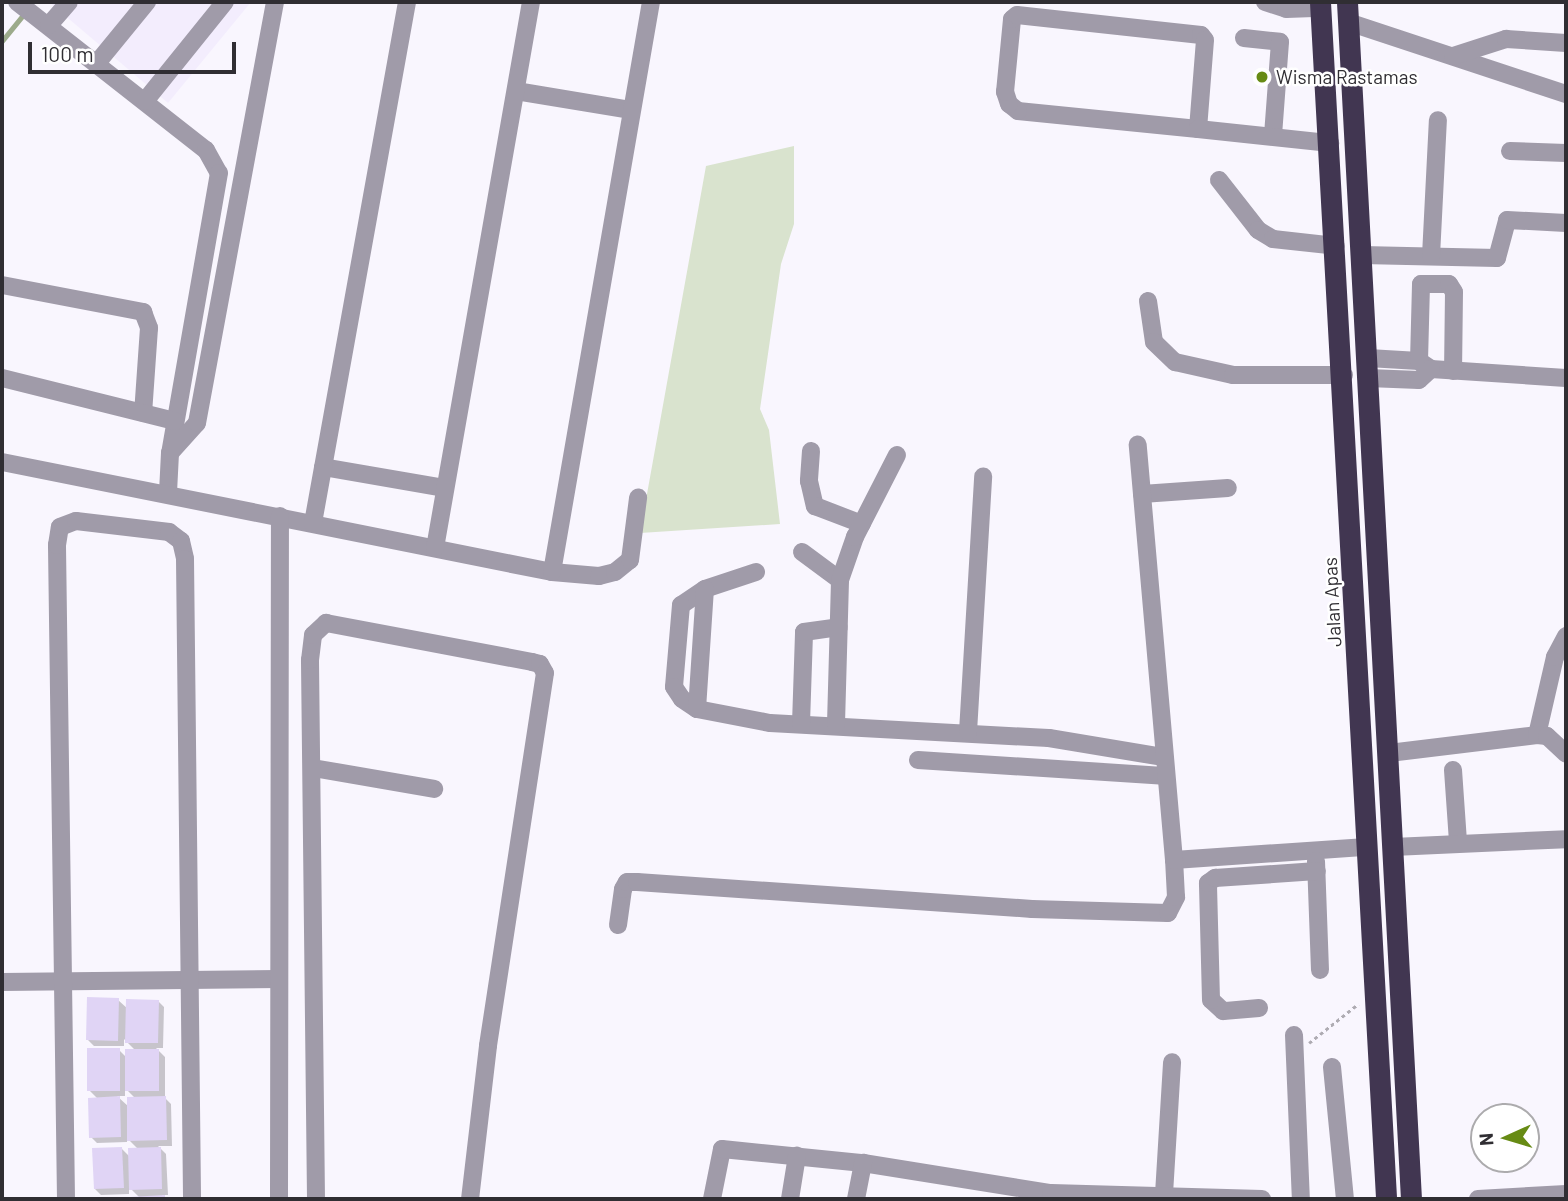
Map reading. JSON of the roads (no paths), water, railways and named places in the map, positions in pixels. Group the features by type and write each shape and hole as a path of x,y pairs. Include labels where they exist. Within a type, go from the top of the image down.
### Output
{"highway":[{"name":"Jalan Apas","path":"1320,5 1336,246 1327,375 1356,622 1386,1199"},
{"path":"1347,12 1411,1199"},
{"path":"1330,144 1345,134 1354,106"},
{"path":"1356,622 1363,613 1362,567 1378,558"}],"street":[{"path":"17,2 206,150 219,173 175,421 168,493"},
{"path":"49,26 69,2"},
{"path":"97,64 147,2"},
{"path":"145,101 225,2"},
{"path":"170,453 197,423 275,2"},
{"path":"313,523 407,2"},
{"path":"435,548 531,2"},
{"path":"552,572 651,2"},
{"path":"1265,2 1286,9 1320,5"},
{"path":"1347,12 1453,55 1566,94"},
{"path":"1198,129 1205,40 1201,35 1017,15 1012,19 1005,92 1009,104 1018,111 1330,144"},
{"path":"1244,38 1280,42 1273,136"},
{"path":"1453,55 1506,39 1566,43"},
{"path":"516,91 631,110"},
{"path":"1431,256 1438,120"},
{"path":"1510,151 1566,153"},
{"path":"1219,180 1258,230 1273,239 1336,246"},
{"path":"1362,255 1497,258 1507,220 1566,223"},
{"path":"1425,365 1421,284 1454,286 1453,371"},
{"path":"2,285 143,312 149,328 143,413"},
{"path":"1148,301 1154,342 1175,362 1233,375 1327,375"},
{"path":"1368,368 1425,365 1453,371 1566,378"},
{"path":"2,378 175,421"},
{"path":"618,925 623,889 627,882 1155,914 1172,907 1174,860 1163,776 1138,445"},
{"path":"811,451 809,481 815,506 862,524"},
{"path":"836,724 840,580 862,524 897,456"},
{"path":"2,463 168,493 552,572 599,576 622,567 634,548 638,498"},
{"path":"323,467 445,488"},
{"path":"968,732 983,476"},
{"path":"1142,494 1228,488"},
{"path":"279,1199 280,516"},
{"path":"66,1199 57,545 60,527 76,521 169,532 181,541 192,1199"},
{"path":"802,552 840,580"},
{"path":"756,572 705,589 681,605 674,687 682,699 697,709 770,723 968,732 1128,748 1162,757"},
{"path":"316,1199 310,646 318,627 326,623 532,662 540,664 545,673 488,1046 470,1199"},
{"path":"801,723 804,632 839,627"},
{"path":"1537,735 1555,657 1566,636"},
{"path":"1389,753 1537,735 1547,736 1566,754"},
{"path":"918,760 1163,776"},
{"path":"313,768 434,789"},
{"path":"1453,770 1458,842"},
{"path":"1393,847 1566,839"},
{"path":"1174,860 1367,847"},
{"path":"1316,850 1320,970"},
{"path":"1259,1009 1223,1011 1211,1000 1208,883 1215,877 1317,871"},
{"path":"2,982 279,979"},
{"path":"1294,1042 1301,1199"},
{"path":"1164,1194 1172,1062"},
{"path":"1332,1067 1345,1199"},
{"path":"712,1199 722,1149 863,1163 1070,1195 1164,1194 1262,1199"},
{"path":"790,1199 797,1156"},
{"path":"856,1199 863,1163"},
{"path":"982,1199 986,1181"},
{"path":"1478,1199 1566,1194"}],"waterway":[{"path":"2,41 24,14"}],"place":[{"name":"Wisma Rastamas","path":"1262,77"}]}
